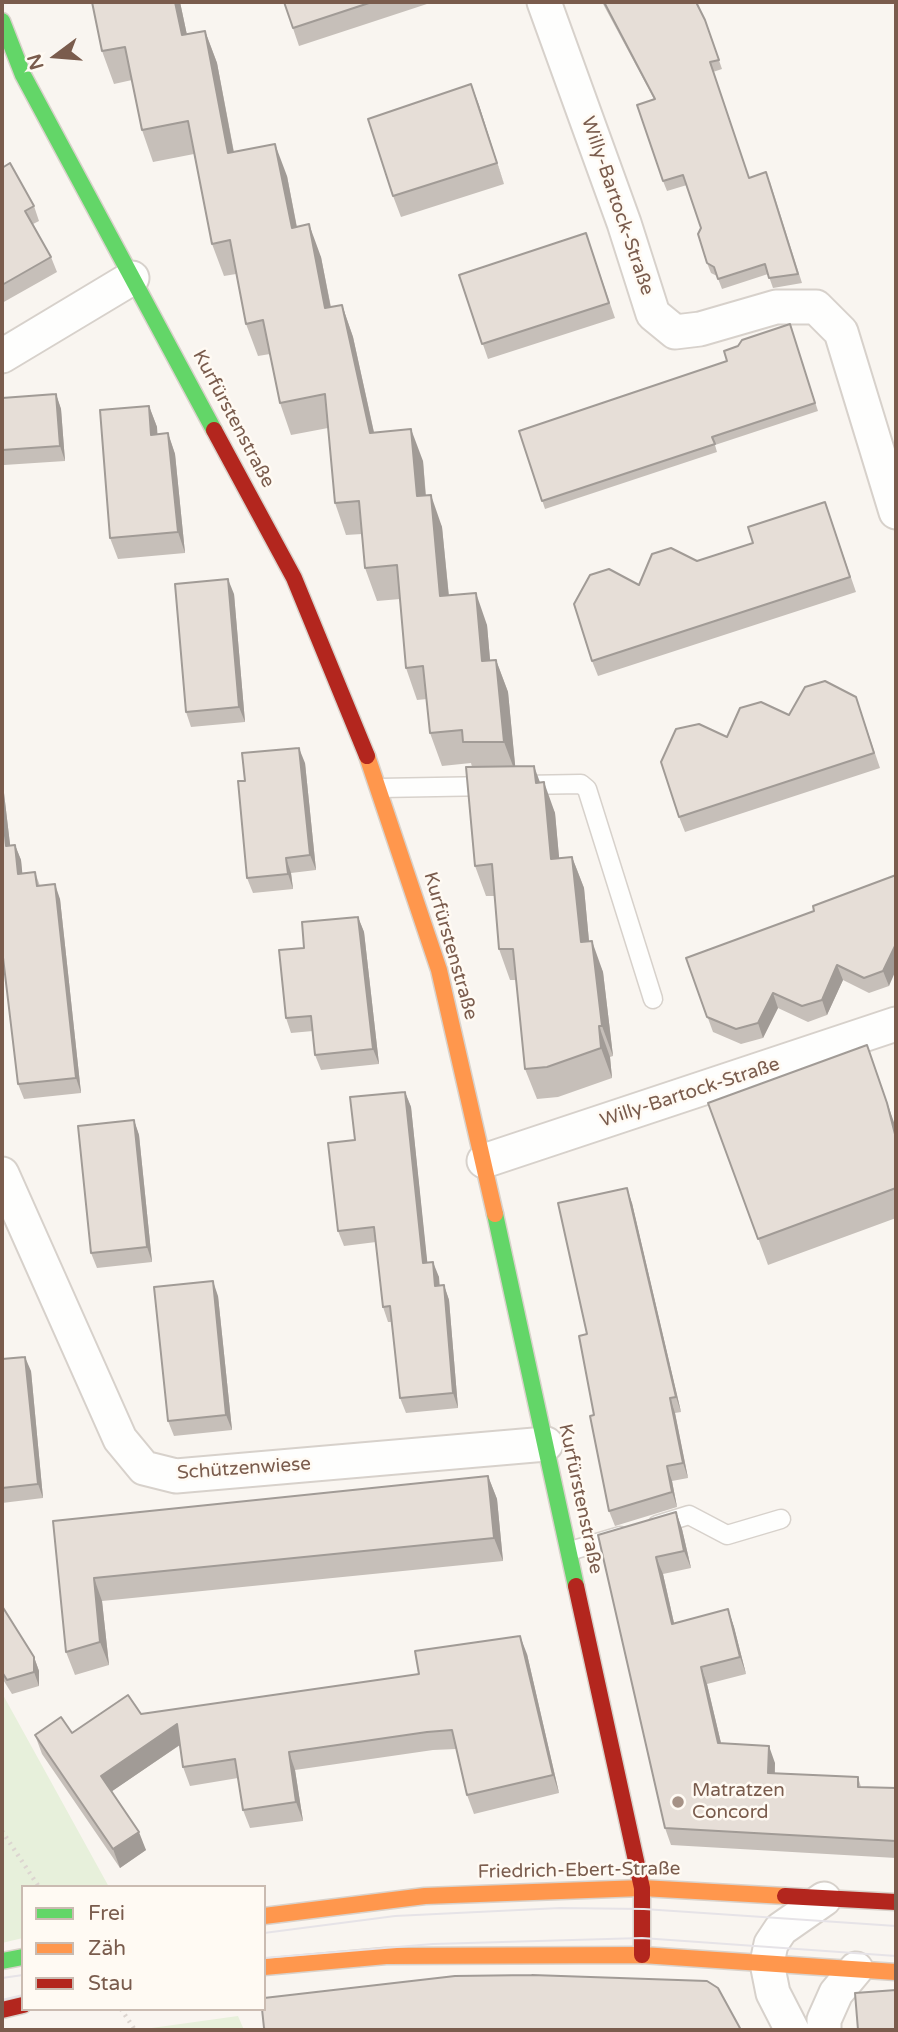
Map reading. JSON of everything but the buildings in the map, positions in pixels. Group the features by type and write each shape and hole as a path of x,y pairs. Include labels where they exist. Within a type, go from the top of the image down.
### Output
{"street":[{"name":"Willy-Bartock-Straße","path":"544,2 621,214 653,314 676,332 776,307 816,307 841,332 896,512"},
{"name":"Kurfürstenstraße","path":"2,21 23,75 294,578 380,788 439,970 484,1161 642,1888 642,1955"},
{"path":"2,356 132,278"},
{"name":"Willy-Bartock-Straße","path":"484,1161 896,1024"},
{"name":"Schützenwiese","path":"2,1174 120,1439 144,1468 176,1476 546,1444"},
{"name":"Friedrich-Ebert-Straße","path":"266,1916 425,1896 642,1888 896,1902"},
{"path":"792,2030 773,1993 767,1963 771,1944 781,1929 824,1899"},
{"path":"266,1967 386,1956 642,1955 896,1972"},
{"path":"2,1961 21,1957"},
{"path":"824,2030 824,2020 836,1993 856,1969"},
{"path":"2,2010 21,2005"}],"lane":[{"path":"380,788 581,784 587,789 653,999"},
{"path":"570,1551 689,1515 727,1535 782,1519"}],"path":[{"path":"2,1831 38,1885"},
{"path":"122,2011 135,2030"}],"green space":[{"path":"2,1693 108,1885 21,1885 21,1938 2,1943"},
{"path":"238,2016 244,2030 137,2030"}],"tram line":[{"path":"266,1933 395,1916 560,1908 644,1909 896,1926"},
{"path":"266,1958 433,1944 642,1938 896,1956"},
{"path":"2,1978 21,1975"},
{"path":"2,2000 21,1995"}],"traffic: fast":[{"path":"2,21 23,75 214,430"},
{"path":"495,1214 576,1586"},
{"path":"2,1961 21,1957"}],"traffic: slow":[{"path":"367,756 439,970 495,1214"},
{"path":"266,1916 425,1896 642,1888 785,1896"},
{"path":"266,1967 386,1956 642,1955 896,1972"}],"traffic: jam":[{"path":"214,430 294,578 367,756"},
{"path":"576,1586 642,1888 642,1955"},
{"path":"785,1896 896,1902"},
{"path":"2,2010 21,2005"}],"place":[{"name":"Matratzen Concord","path":"678,1802"}]}
